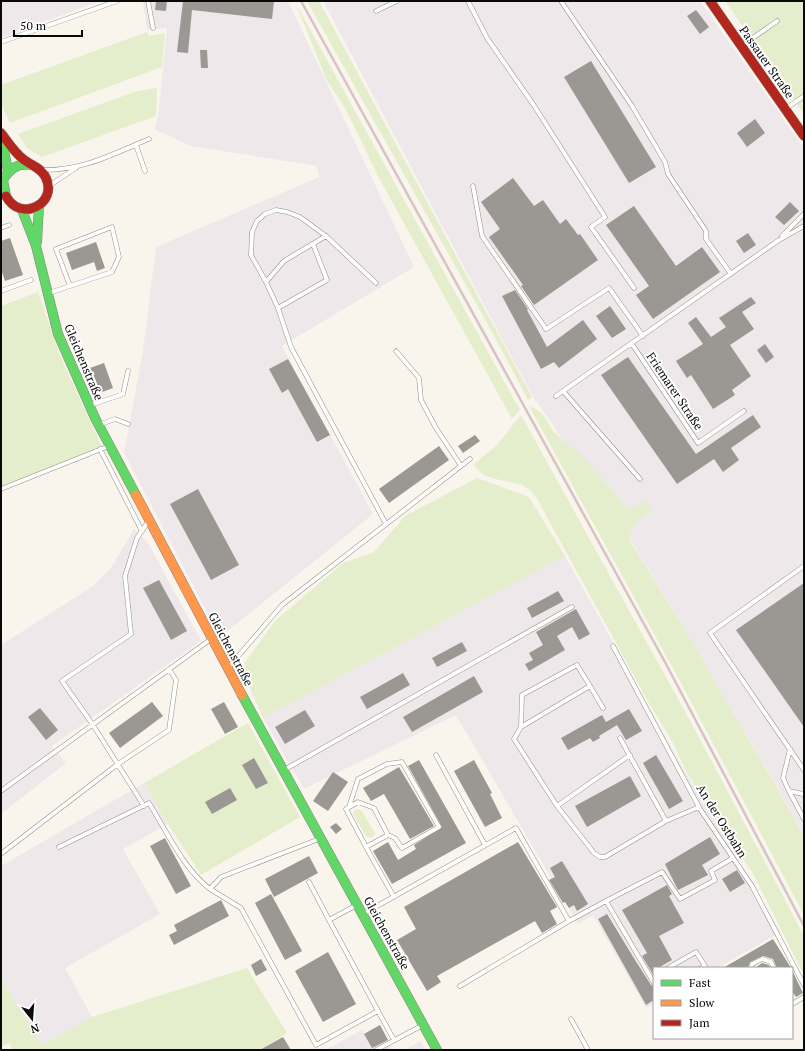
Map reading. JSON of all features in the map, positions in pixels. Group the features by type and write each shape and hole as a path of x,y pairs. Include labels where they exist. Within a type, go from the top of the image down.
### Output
{"street":[{"name":"Passauer Straße","path":"710,1 802,134"},
{"path":"1,133 23,159 41,170 47,180 48,186"},
{"path":"1,133 8,171"},
{"path":"32,165 19,164 8,171 3,180 1,191 7,204 22,210 34,208 39,205"},
{"name":"Gleichenstraße","path":"36,246 39,205 45,197 48,186"},
{"name":"Gleichenstraße","path":"22,210 36,246 58,334 98,425 211,639 437,1050"}],"lane":[{"path":"1,42 117,1"},
{"path":"148,1 153,28"},
{"path":"376,11 397,1"},
{"path":"468,1 488,38 605,217 591,227 634,288"},
{"path":"561,1 632,106 665,162 668,174 706,231 706,239 730,274"},
{"path":"741,47 777,20"},
{"path":"785,110 804,96"},
{"path":"48,186 77,167 150,139"},
{"path":"136,145 145,171"},
{"path":"41,170 77,167"},
{"path":"473,186 482,236 546,329 608,288 643,336"},
{"path":"376,283 326,236 300,217 276,210 265,214 257,221 252,232 250,244 251,256 266,282 278,308 291,347 386,524"},
{"path":"778,240 804,214"},
{"path":"1,228 9,225"},
{"path":"778,240 804,226"},
{"path":"47,294 112,272 119,257 112,227 56,249 70,286"},
{"path":"266,282 284,261 326,236"},
{"name":"Friemarer Straße","path":"556,396 778,240"},
{"path":"278,308 327,280 313,244"},
{"path":"1,291 31,280"},
{"name":"Friemarer Straße","path":"632,344 698,443 744,411"},
{"path":"396,351 420,378 421,400 436,428 461,466"},
{"path":"89,406 123,394 128,371"},
{"path":"564,391 640,479"},
{"path":"98,425 115,419 128,424"},
{"path":"1,489 109,445"},
{"path":"100,449 142,531"},
{"path":"228,669 282,605 470,459"},
{"path":"144,806 93,725 62,681 131,634 125,576 137,538 149,522"},
{"path":"804,566 710,633 804,770"},
{"path":"283,770 572,606"},
{"path":"1,791 211,639"},
{"name":"An der Ostbahn","path":"613,646 699,807 752,886 804,985"},
{"path":"521,727 522,695 577,665 603,708"},
{"path":"2,853 118,764 169,730 176,680 169,669"},
{"path":"590,686 521,727 514,738 557,806 594,853 600,857 605,857 666,821 699,807"},
{"path":"620,738 666,821"},
{"path":"790,749 784,778 789,791 804,819"},
{"path":"436,755 485,845"},
{"path":"557,806 630,755"},
{"path":"349,807 358,802 374,808 388,835 395,838 402,848 439,828 402,762 387,764 358,779 349,807 346,809 394,897"},
{"path":"789,791 804,793"},
{"path":"59,847 149,803 189,867 200,881 241,908 316,1045 378,1011"},
{"path":"363,914 516,828 569,921"},
{"path":"366,846 388,835"},
{"path":"210,889 221,877 321,838"},
{"path":"460,986 569,921 662,872 680,899 715,880 711,871 733,858"},
{"path":"309,882 394,1040"},
{"path":"606,901 653,977"},
{"path":"329,920 358,905"},
{"path":"670,967 696,952 705,966 703,967"},
{"path":"751,967 752,964 762,959 771,962 774,967"},
{"path":"793,1002 804,997"},
{"path":"571,1020 588,1050"},
{"path":"376,1050 423,1025"}],"shaded area":[{"path":"1,1 100,1 1,38"},
{"path":"143,1 288,1 414,267 282,346 373,514 220,637 124,453 143,351 156,247 319,177 317,166 191,146 154,129 158,117 167,28 147,30"},
{"path":"323,1 700,1 804,148 804,834 690,638 616,516 532,395"},
{"path":"134,529 148,543 201,641 52,746 66,763 1,814 1,645 93,586 111,568"},
{"path":"565,556 683,768 781,932 719,967 653,967 653,1004 646,1008 593,915 578,924 456,715 304,789 263,718"},
{"path":"144,783 168,824 123,849 160,914 65,968 92,1017 42,1045 1,978 1,866"},
{"path":"380,1025 392,1050 325,1050 362,1030 364,1034"},
{"path":"421,1041 426,1050 404,1050"}],"green space":[{"path":"307,1 319,1 532,397 528,400 492,332"},
{"path":"725,1 804,1 804,114"},
{"path":"296,4 520,410 512,419 378,176 345,108 327,81"},
{"path":"147,32 149,36 165,33 162,67 10,123 1,104 1,85"},
{"path":"157,88 156,116 42,157 27,148 18,134 137,91"},
{"path":"38,292 60,356 102,447 1,487 1,306"},
{"path":"529,406 538,410 544,416 553,431 586,460 629,510 645,500 652,511 634,525 629,539 690,638 804,835 804,915 681,683"},
{"path":"521,415 693,726 801,930 804,936 804,975 752,872 710,812 684,767 672,741 650,705 536,497 524,486 483,474 474,464 496,446"},
{"path":"477,478 529,497 565,556 263,718 241,668 275,621 343,563 374,552 405,516"},
{"path":"248,723 300,817 201,875 144,783"},
{"path":"357,809 362,811 375,834 371,838 366,836 353,814"},
{"path":"247,968 287,1033 266,1047 267,1050 13,1050 9,1043 1,1047 1,978 42,1045 92,1017"}],"building":[{"path":"156,1 167,1 166,11 155,10"},
{"path":"183,1 274,1 272,19 192,10 188,53 177,52"},
{"path":"696,10 709,27 700,34 687,16"},
{"path":"200,50 207,50 208,68 201,68"},
{"path":"591,61 656,167 629,183 564,77"},
{"path":"755,119 765,133 747,147 737,133"},
{"path":"513,178 534,206 543,200 560,224 566,219 578,235 580,234 598,260 534,305 521,286 523,285 489,237 500,229 481,202"},
{"path":"790,202 799,211 784,225 775,217"},
{"path":"634,206 676,266 702,247 720,272 653,319 636,295 649,286 606,225"},
{"path":"748,233 756,245 744,253 736,241"},
{"path":"10,238 23,275 5,281 1,269 1,241"},
{"path":"96,242 105,268 97,271 94,262 72,270 66,253"},
{"path":"515,290 528,309 527,310 547,347 583,320 597,339 559,368 554,362 541,369 502,296"},
{"path":"751,297 756,303 742,312 754,329 730,345 751,376 732,390 735,395 713,409 691,375 687,378 676,361 703,344 688,323 696,317 711,337 726,327 719,318"},
{"path":"610,306 626,329 612,338 596,316"},
{"path":"765,344 774,357 766,363 757,350"},
{"path":"628,357 696,454 753,415 761,427 731,448 739,460 723,472 714,459 677,484 601,375"},
{"path":"288,359 330,435 317,442 288,389 282,393 269,369"},
{"path":"104,363 113,388 97,394 87,369"},
{"path":"475,435 480,441 463,453 458,446"},
{"path":"439,446 449,460 389,503 379,489"},
{"path":"198,489 239,565 211,580 170,504"},
{"path":"159,580 187,631 171,640 143,588"},
{"path":"804,583 804,727 736,630"},
{"path":"558,591 564,601 532,618 527,608"},
{"path":"576,609 590,634 579,640 572,627 557,636 565,650 529,671 525,664 533,660 529,653 543,645 536,632"},
{"path":"462,642 467,651 437,667 432,658"},
{"path":"403,673 410,685 367,709 360,697"},
{"path":"474,676 483,692 412,732 403,717"},
{"path":"152,702 163,716 120,748 109,733"},
{"path":"224,702 238,727 225,734 211,709"},
{"path":"40,708 58,730 46,740 28,717"},
{"path":"629,709 642,731 626,740 617,725 599,736 600,738 593,742 590,738 568,750 561,738 602,715 606,722"},
{"path":"305,710 315,726 285,744 275,727"},
{"path":"656,755 683,801 669,809 643,763"},
{"path":"254,758 268,783 256,789 242,765"},
{"path":"419,760 466,843 392,884 373,851 388,842 398,860 416,849 414,845 442,827 408,766"},
{"path":"474,760 492,793 490,794 502,818 485,827 454,771"},
{"path":"399,767 434,826 410,839 384,794 371,801 363,788"},
{"path":"333,772 348,782 328,811 313,801"},
{"path":"630,776 641,796 587,827 575,806"},
{"path":"230,788 237,800 212,814 205,802"},
{"path":"336,823 342,829 336,834 330,827"},
{"path":"710,837 720,854 702,865 708,875 678,890 665,864"},
{"path":"165,838 191,886 176,894 150,846"},
{"path":"518,842 557,907 550,911 557,924 542,933 535,921 437,976 441,982 427,991 397,940 416,929 404,907"},
{"path":"309,856 318,873 274,897 265,879"},
{"path":"562,861 588,904 577,911 574,905 569,908 565,902 563,903 549,880 555,877 550,868"},
{"path":"737,870 745,883 730,892 722,879"},
{"path":"667,885 672,894 669,896 684,923 659,936 672,960 660,967 653,967 653,974 642,956 647,953 622,910"},
{"path":"271,894 302,951 285,960 255,903"},
{"path":"221,900 229,916 174,945 169,935 177,931 174,925"},
{"path":"607,914 651,985 653,986 653,1001 646,1005 598,919"},
{"path":"773,939 790,967 777,967 773,959 763,956 750,962 748,967 725,967"},
{"path":"328,952 356,1004 323,1022 295,971"},
{"path":"261,959 267,970 256,976 251,965"},
{"path":"762,963 769,965 770,967 756,967"},
{"path":"793,972 803,993 796,997 793,992"},
{"path":"380,1025 388,1040 372,1048 364,1034"},
{"path":"283,1037 291,1050 260,1050"}],"railway":[{"path":"301,1 666,664 804,926"}],"traffic: fast":[{"path":"1,135 8,171"},
{"path":"6,196 3,180 9,172 15,167 32,165"},
{"path":"37,242 39,205"},
{"path":"22,210 36,246 58,334 95,418 136,495"},
{"path":"242,695 437,1050"}],"traffic: slow":[{"path":"136,495 242,695"}],"traffic: jam":[{"path":"710,1 804,136"},
{"path":"1,133 11,147 20,156 42,172 46,178 48,187 47,196 42,202 36,207 28,209 20,208 12,204 6,196"}]}
